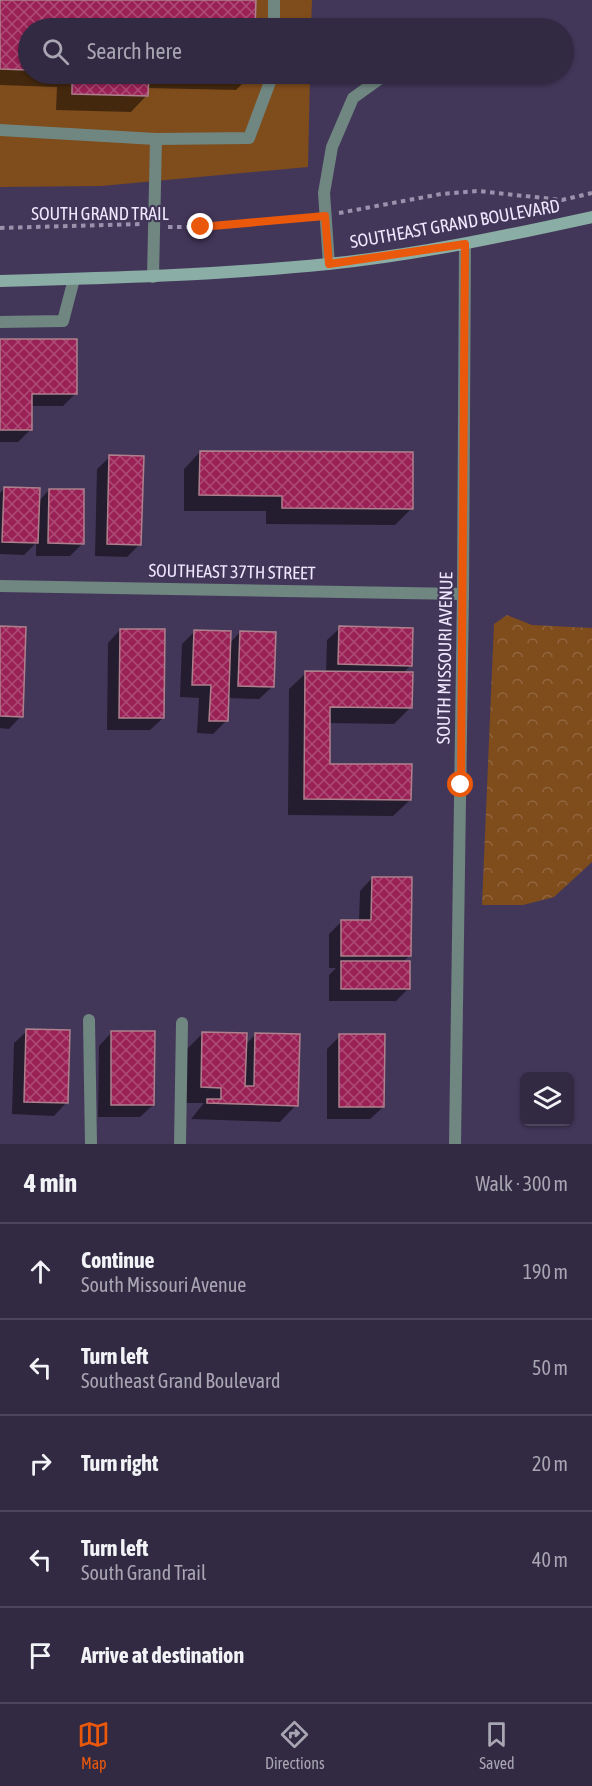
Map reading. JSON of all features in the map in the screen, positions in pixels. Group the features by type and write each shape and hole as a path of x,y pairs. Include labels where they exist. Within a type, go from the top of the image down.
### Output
{"street":[{"path":"274,0 274,18"},
{"path":"0,130 156,139 249,138 269,84"},
{"path":"329,264 325,216 326,171 332,147 353,98 372,84"},
{"path":"153,277 156,139"},
{"name":"SOUTHEAST GRAND BOULEVARD","path":"0,281 153,277 329,264 465,244 592,217"},
{"name":"SOUTH MISSOURI AVENUE","path":"455,1144 463,594 465,244"},
{"path":"0,322 63,321 74,279"},
{"name":"SOUTHEAST 37TH STREET","path":"0,586 463,594"},
{"path":"88,1020 91,1144"},
{"path":"180,1144 182,1023"}],"path":[{"name":"SOUTH GRAND TRAIL","path":"0,228 96,224 201,227 325,216 441,194 478,191 562,200 592,193"}],"green space":[{"path":"0,0 312,0 311,18 18,18 18,84 310,84 308,167 101,186 0,187"},
{"path":"507,615 532,625 592,628 592,862 554,897 523,905 482,905 494,624"}],"building":[{"path":"0,0 256,0 255,18 18,18 18,70 0,69"},
{"path":"72,84 149,84 148,96 72,94"},
{"path":"0,339 77,339 77,394 32,394 32,430 0,430"},
{"path":"200,451 413,452 413,509 282,508 282,496 199,495"},
{"path":"109,455 144,456 141,545 107,544"},
{"path":"4,487 40,488 38,543 2,542"},
{"path":"49,489 84,489 84,544 48,543"},
{"path":"0,626 26,627 23,717 0,716"},
{"path":"339,626 413,628 412,666 338,664"},
{"path":"120,629 165,629 164,718 119,718"},
{"path":"194,630 231,631 228,721 209,721 211,685 192,685"},
{"path":"240,631 276,632 274,687 238,686"},
{"path":"305,671 413,672 412,708 330,707 330,764 412,764 411,800 304,799"},
{"path":"372,877 412,877 411,956 341,956 341,920 371,920"},
{"path":"341,961 410,961 410,989 341,989"},
{"path":"26,1029 70,1030 68,1103 24,1102"},
{"path":"111,1031 155,1031 154,1105 111,1105"},
{"path":"202,1032 247,1033 245,1086 254,1086 255,1033 300,1034 298,1106 207,1103 207,1099 221,1099 221,1088 201,1087"},
{"path":"339,1034 385,1034 384,1107 339,1107"}],"route":[{"path":"201,227 325,216 329,264 465,244 461,785"}]}
